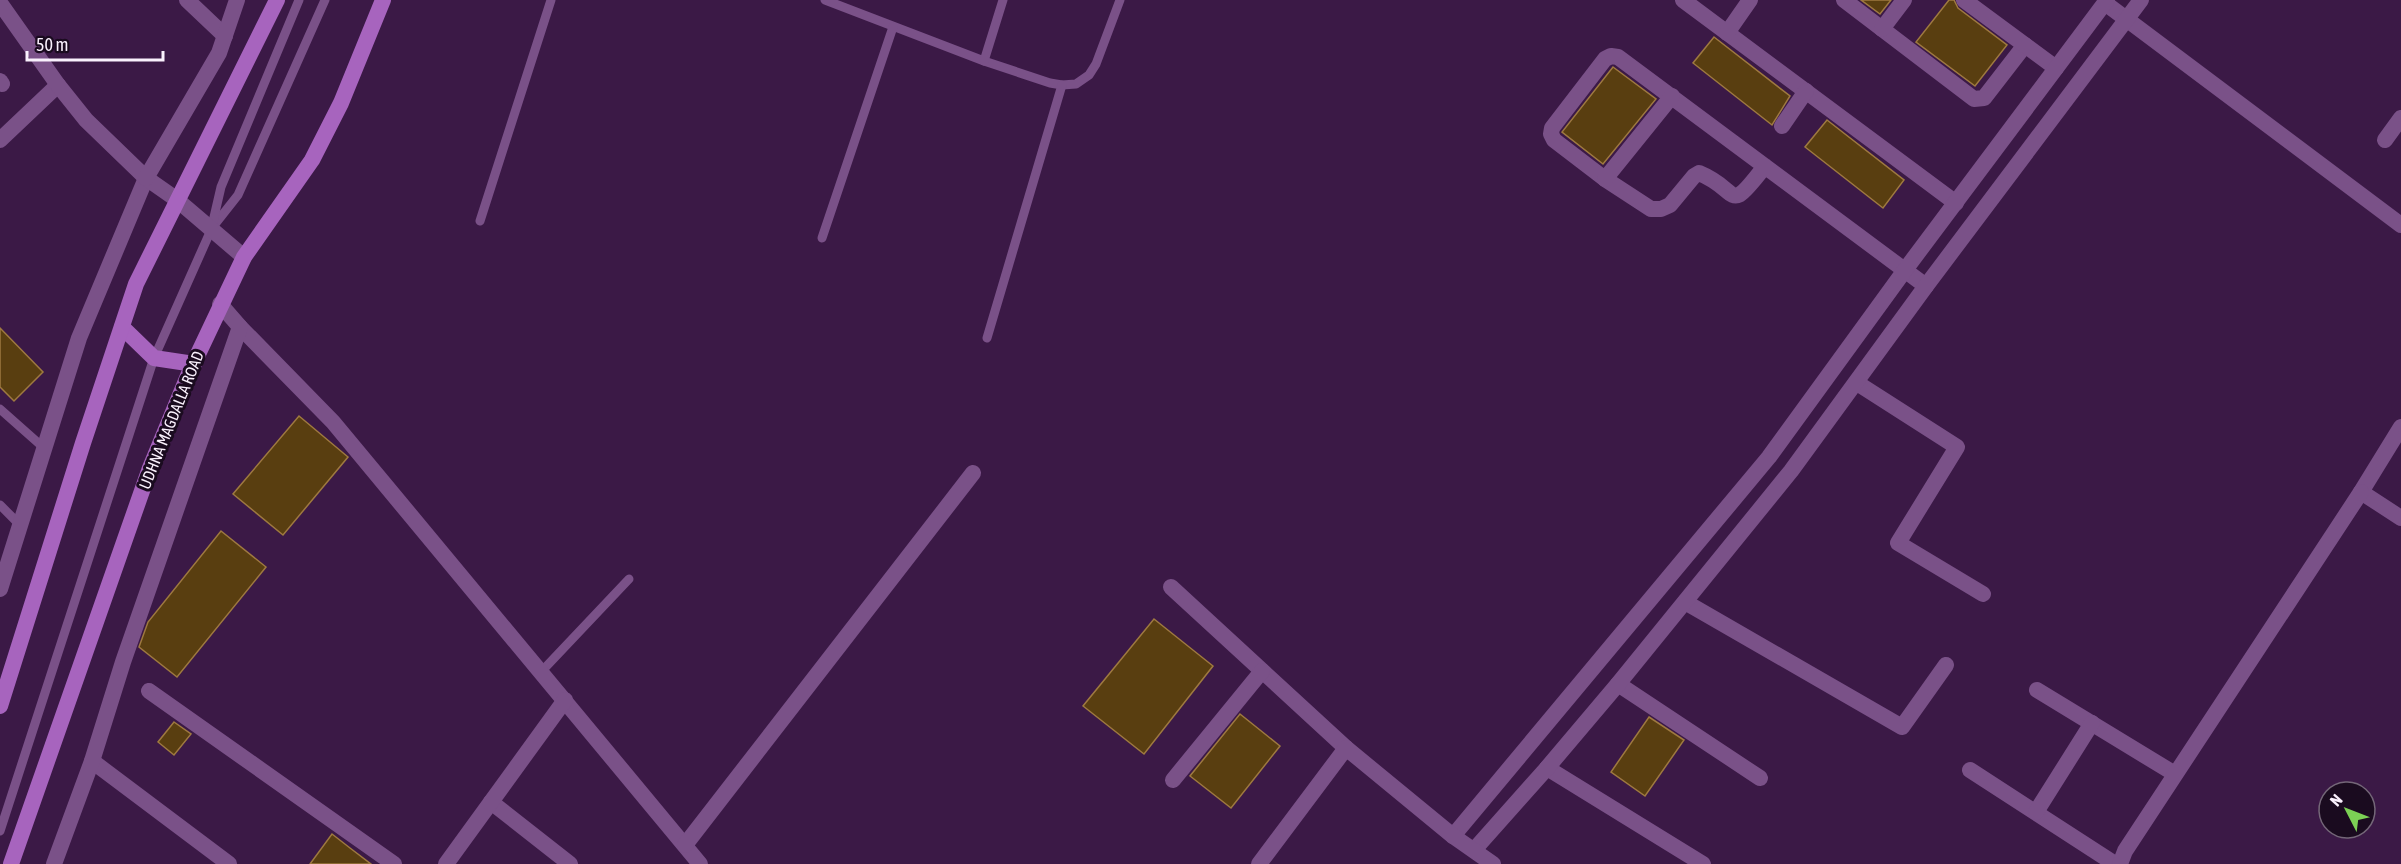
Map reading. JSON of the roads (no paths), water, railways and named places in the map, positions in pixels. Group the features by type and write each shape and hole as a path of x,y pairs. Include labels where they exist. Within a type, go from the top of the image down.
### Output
{"main road":[{"path":"0,706 136,284 176,199 277,0"},
{"name":"UDHNA MAGDALLA ROAD","path":"11,864 150,468 194,364 220,304 244,257 312,160 341,103 383,0"},
{"path":"122,327 154,358 194,364"}],"street":[{"path":"187,0 225,36"},
{"path":"0,589 78,338 146,178 219,53 237,0"},
{"path":"1683,0 1956,203"},
{"path":"1727,33 1750,0"},
{"path":"1844,0 1974,99 1984,98 2025,45"},
{"path":"1882,29 1904,0"},
{"path":"1964,0 2056,68"},
{"path":"1474,850 1618,684 1791,471 1926,286 2141,0"},
{"path":"1453,836 1769,457 2106,1 2401,225"},
{"path":"0,3 58,85 86,120 146,178 176,199 244,257"},
{"path":"1765,166 1745,192 1738,196 1731,195 1700,173 1694,176 1670,205 1661,210 1651,209 1605,179 1554,140 1551,134 1552,128 1605,59 1611,56 1618,57 1672,96 1926,286"},
{"path":"0,140 58,85"},
{"path":"1782,126 1806,91"},
{"path":"1605,179 1672,96"},
{"path":"2385,140 2401,118"},
{"path":"220,304 333,422 700,864"},
{"path":"54,864 92,761 123,662 240,327"},
{"path":"1857,383 1957,447 1898,543 1983,594"},
{"path":"2120,864 2125,851 2361,492 2401,427"},
{"path":"685,845 973,473"},
{"path":"2361,492 2401,518"},
{"path":"1171,587 1346,748 1453,836 1493,864"},
{"path":"1685,602 1902,727 1946,664"},
{"path":"1173,780 1262,671"},
{"path":"1618,684 1760,778"},
{"path":"2037,690 2175,774"},
{"path":"149,691 394,864"},
{"path":"446,864 565,700"},
{"path":"2036,812 2092,723"},
{"path":"1259,864 1346,748"},
{"path":"92,761 229,864"},
{"path":"1547,768 1702,864"},
{"path":"1970,770 2115,864"},
{"path":"491,802 570,864"}],"lane":[{"path":"0,831 154,358 211,230 221,187 299,0"},
{"path":"211,230 238,195 325,0"},
{"path":"480,221 551,0"},
{"path":"825,0 984,60 1062,85 1076,84 1089,75 1096,64 1120,0"},
{"path":"984,60 1003,0"},
{"path":"822,238 893,27"},
{"path":"987,338 1062,85"},
{"path":"0,409 44,448"},
{"path":"0,505 20,525"},
{"path":"541,672 629,579"}]}
